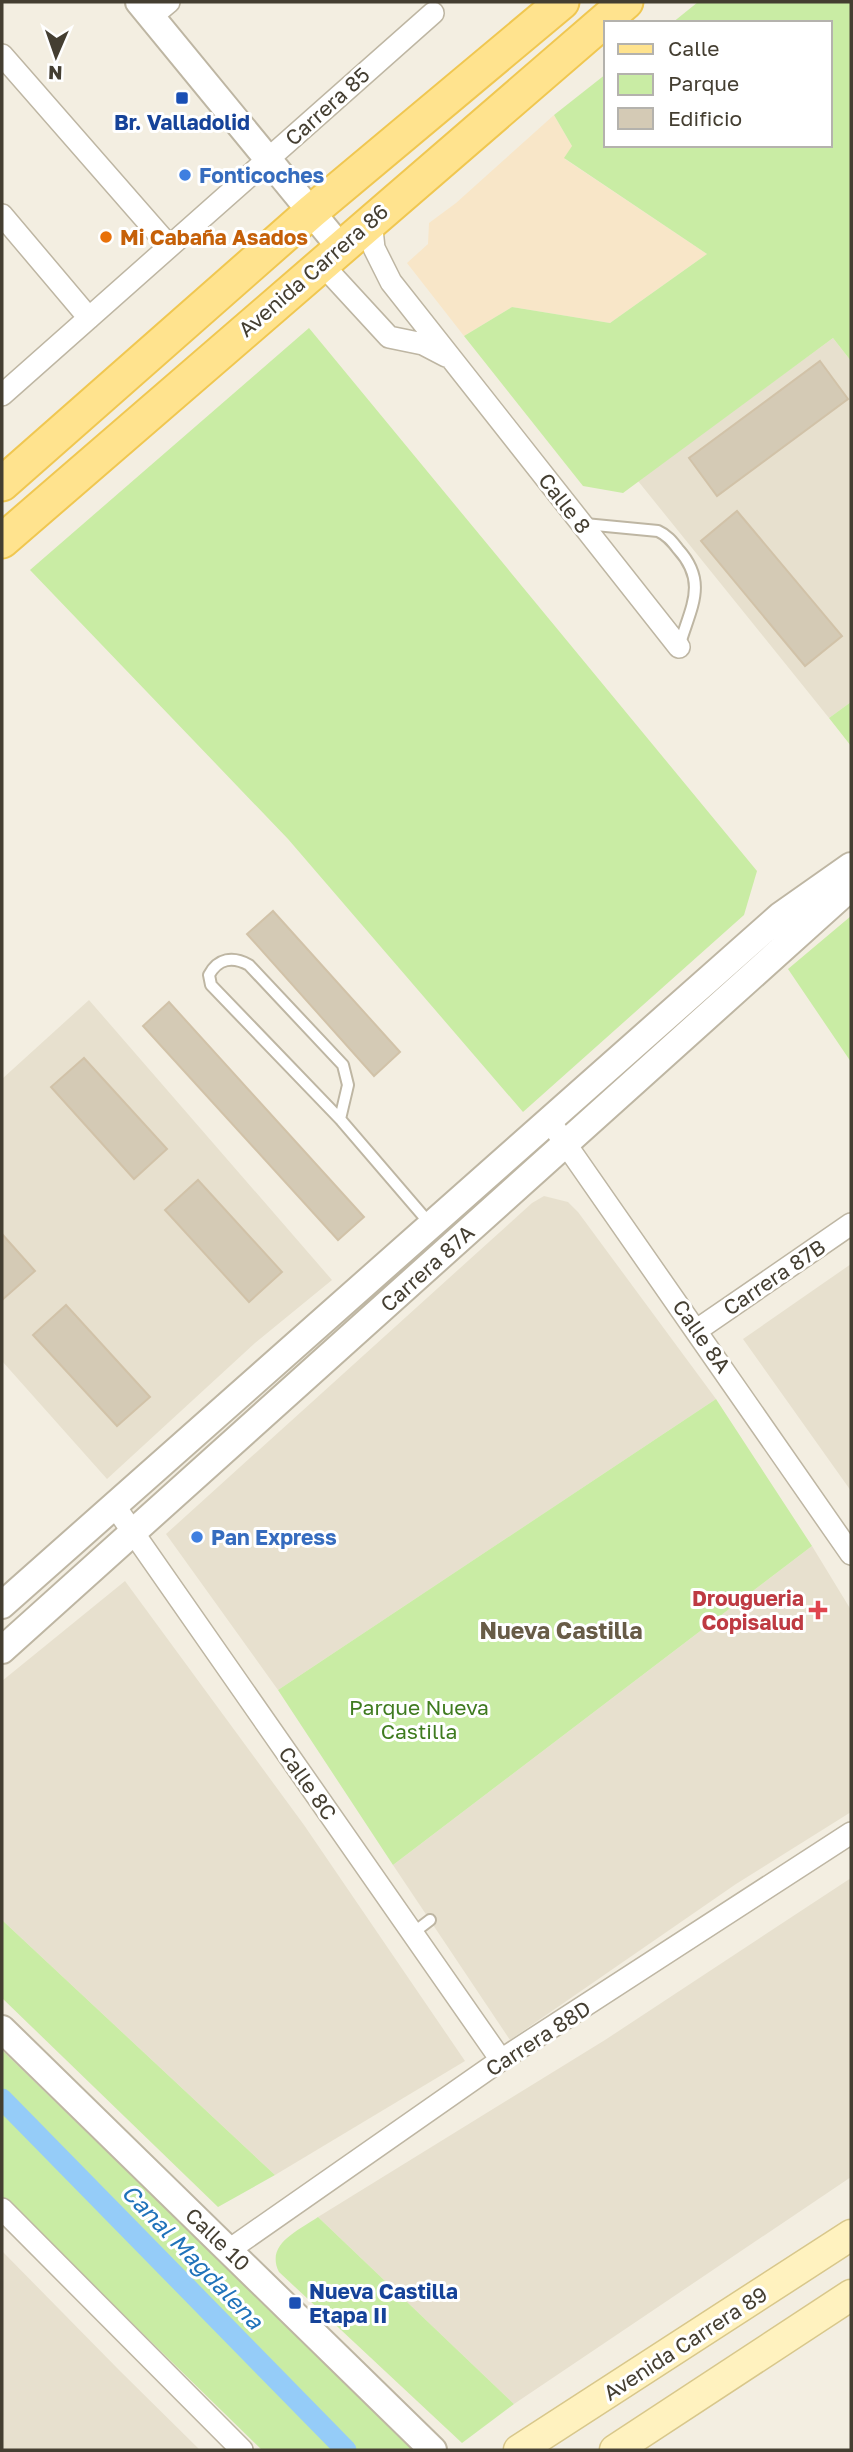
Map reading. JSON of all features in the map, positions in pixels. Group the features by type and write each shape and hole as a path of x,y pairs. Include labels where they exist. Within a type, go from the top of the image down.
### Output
{"main road":[{"name":"Avenida Carrera 86","path":"2,484 311,212 562,2"},
{"name":"Avenida Carrera 86","path":"2,541 626,2"},
{"name":"Avenida Carrera 89","path":"519,2450 851,2235"},
{"path":"615,2450 851,2295"}],"street":[{"path":"153,7 311,212 328,258"},
{"name":"Carrera 85","path":"2,395 433,13"},
{"path":"2,55 169,246"},
{"path":"2,215 89,318"},
{"name":"Calle 8","path":"372,220 374,248 385,272 679,647"},
{"name":"Calle 8","path":"328,258 331,274 389,337 423,344 451,359"},
{"name":"Carrera 87A","path":"2,1605 780,916 851,866"},
{"name":"Carrera 87A","path":"2,1650 851,887"},
{"name":"Calle 8A","path":"549,1120 567,1142 851,1553"},
{"name":"Carrera 87B","path":"698,1330 851,1224"},
{"name":"Calle 8C","path":"114,1505 421,1926 501,2060"},
{"name":"Carrera 88D","path":"229,2249 501,2060 851,1833"},
{"name":"Calle 10","path":"2,2029 433,2450"},
{"path":"2,2209 242,2450"}],"lane":[{"path":"582,524 657,531 665,534 691,563 696,575 695,588 679,647"},
{"path":"340,1119 348,1085 343,1065 249,965 238,959 226,960 214,967 209,975 211,985 340,1119 430,1225"}],"shaded area":[{"path":"554,115 572,146 565,159 707,254 610,323 512,307 464,336 407,263 428,244 429,223 456,203"},
{"path":"833,338 851,361 851,702 829,718 638,481"},
{"path":"89,1000 332,1280 255,1343 107,1479 2,1361 2,1079"},
{"path":"544,1196 568,1202 578,1212 716,1399 278,1690 166,1534 532,1203"},
{"path":"851,1264 851,1491 743,1339"},
{"path":"812,1546 851,1610 851,1812 736,1884 510,2040 393,1865"},
{"path":"125,1581 304,1825 465,2061 275,2175 2,1920 2,1681"},
{"path":"851,1878 851,2177 514,2404 318,2217 605,2040"},
{"path":"2,2251 120,2371 200,2450 2,2450"}],"green space":[{"path":"698,2 851,2 851,361 833,338 623,493 583,486 464,336 512,307 610,323 707,254 564,158 572,146 554,115 604,76 604,147 832,147 832,21 674,21"},
{"path":"309,328 757,871 744,915 523,1112 288,839 30,570"},
{"path":"851,702 851,746 829,718"},
{"path":"851,916 851,1062 788,969"},
{"name":"Parque Nueva Castilla","path":"716,1399 812,1546 393,1865 278,1690"},
{"path":"2,1920 275,2175 218,2207 2,1998"},
{"path":"2,2050 414,2450 262,2450 2,2196"},
{"path":"318,2217 514,2404 462,2443 279,2272 276,2254 280,2246 293,2233"}],"building":[{"path":"820,361 848,399 717,496 689,458"},
{"path":"737,511 842,636 805,666 701,541"},
{"path":"273,911 400,1052 374,1076 247,934"},
{"path":"169,1002 364,1217 338,1240 143,1026"},
{"path":"84,1058 167,1149 134,1179 51,1087"},
{"path":"198,1180 282,1272 249,1302 165,1210"},
{"path":"2,1234 35,1271 2,1300"},
{"path":"66,1305 150,1397 117,1426 33,1335"}],"waterway":[{"name":"Canal Magdalena","path":"2,2099 346,2450"}],"place":[{"name":"Br. Valladolid","path":"182,98"},
{"name":"Fonticoches","path":"185,175"},
{"name":"Mi Cabaña Asados","path":"106,237"},
{"name":"Pan Express","path":"197,1537"},
{"name":"Drougueria Copisalud","path":"818,1610"},
{"name":"Nueva Castilla Etapa II","path":"295,2303"}],"district":[{"name":"Nueva Castilla","path":"561,1630"}]}
